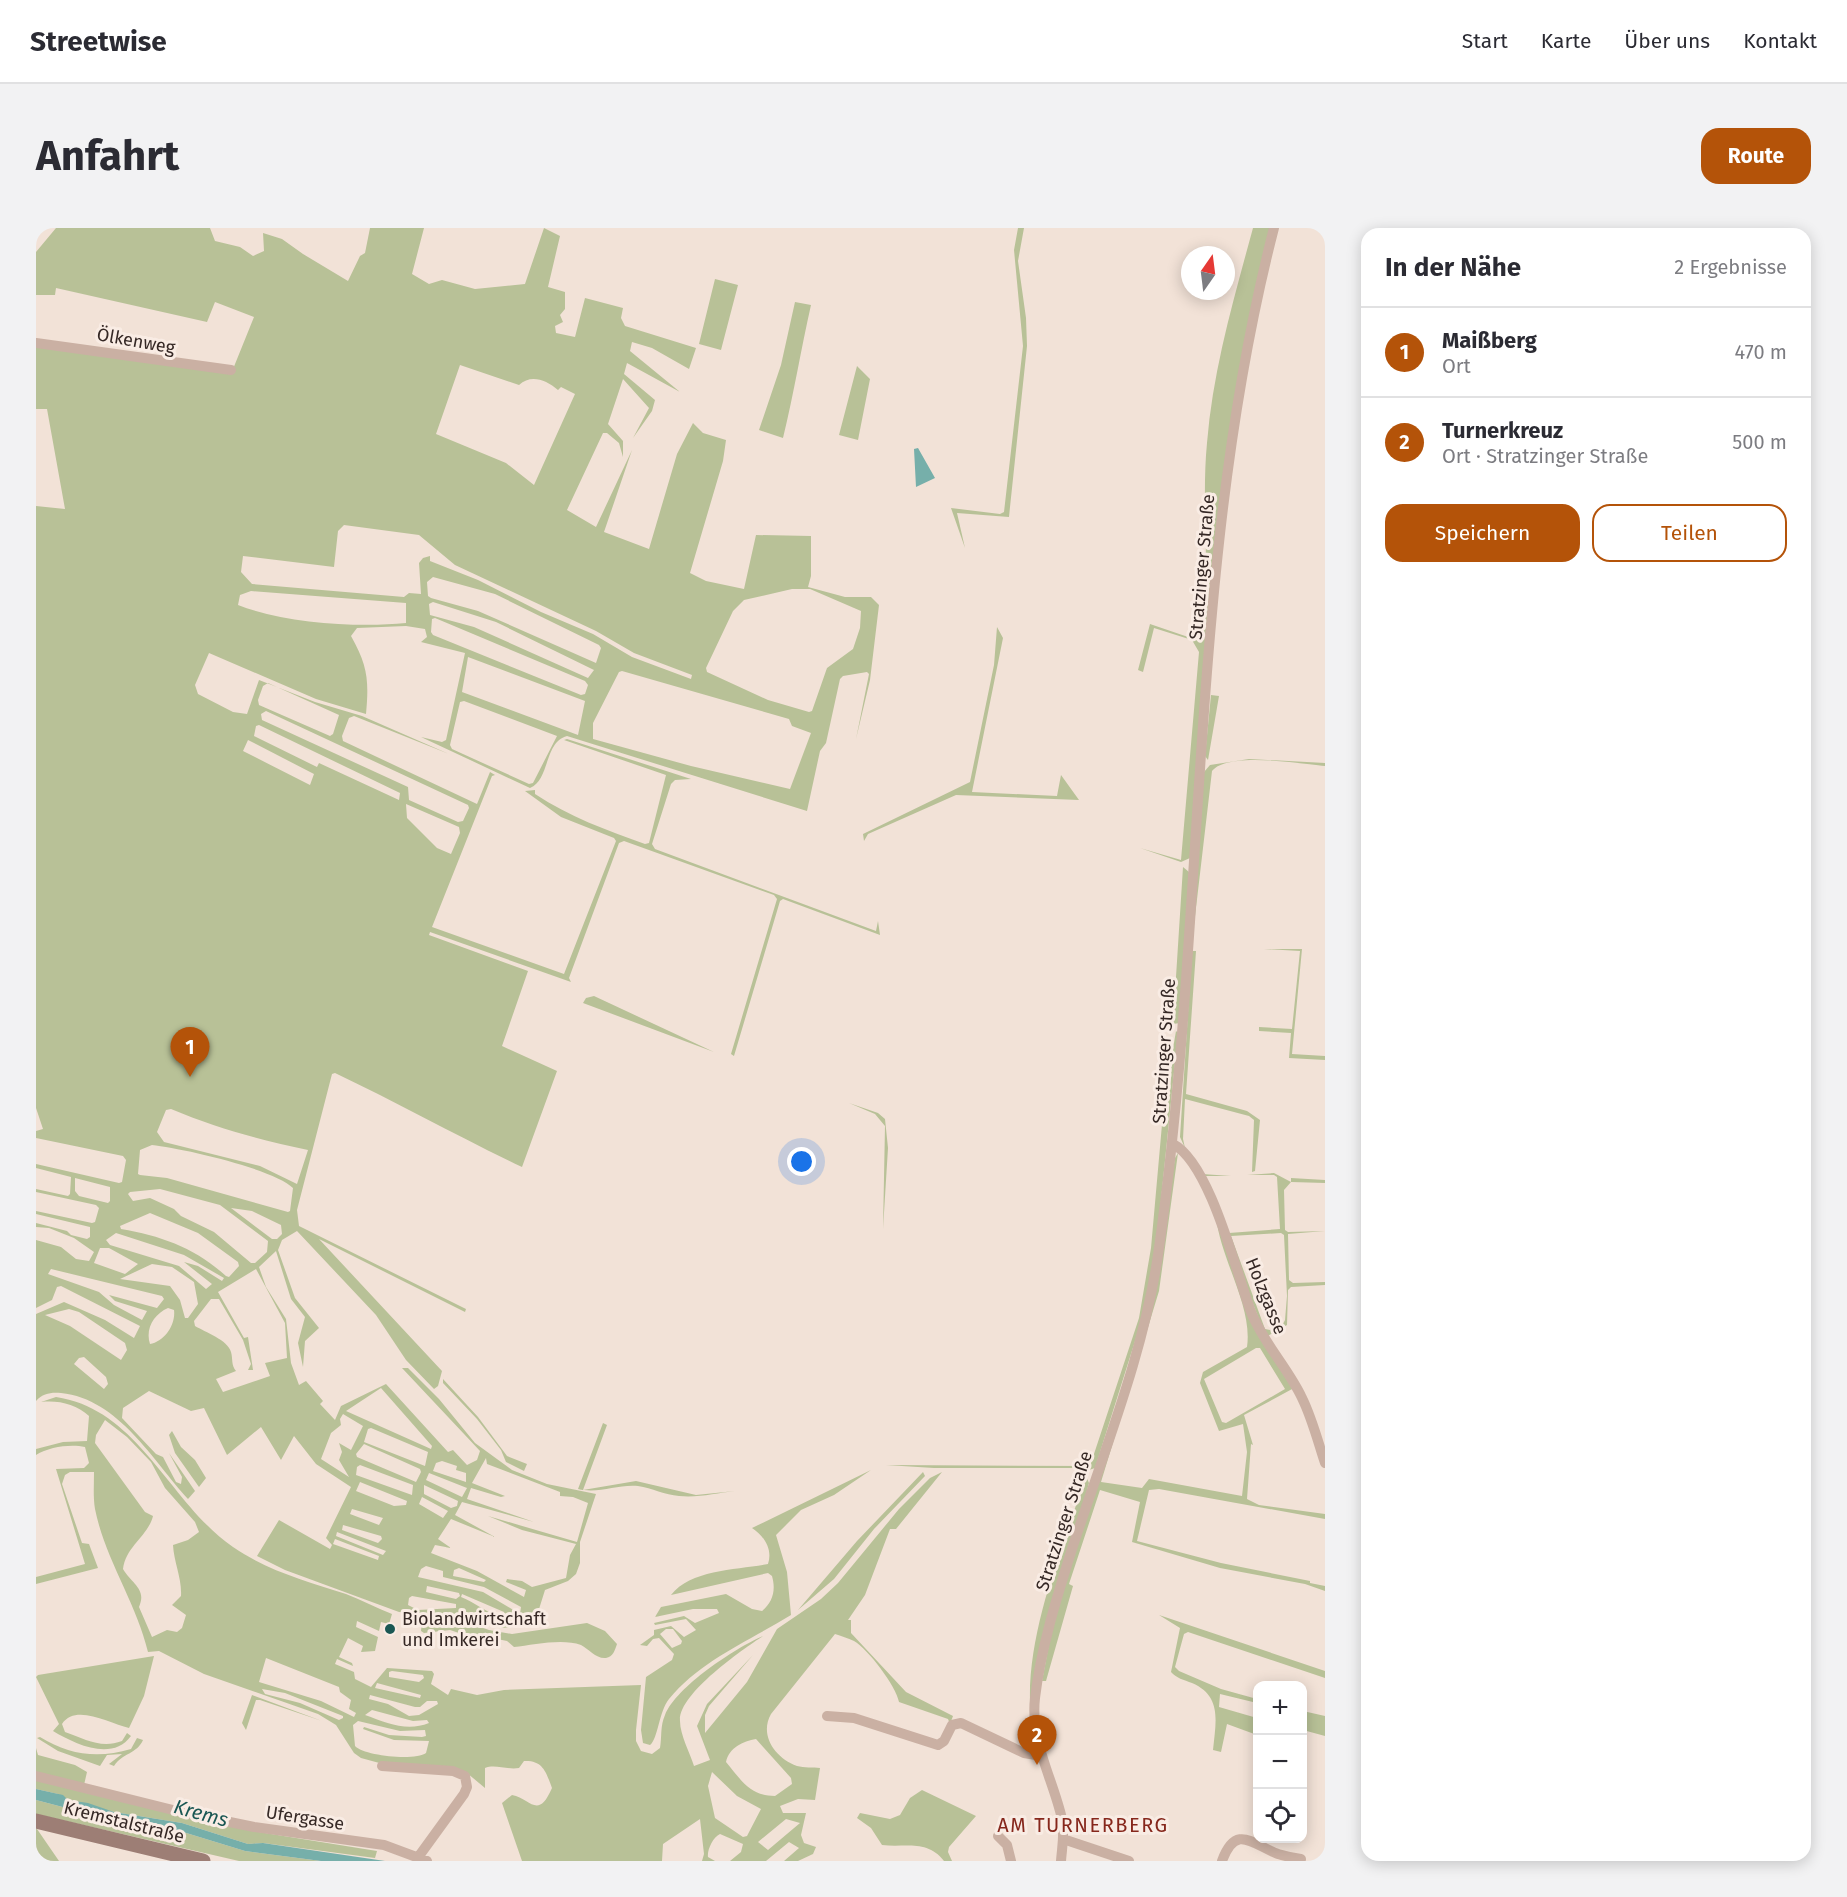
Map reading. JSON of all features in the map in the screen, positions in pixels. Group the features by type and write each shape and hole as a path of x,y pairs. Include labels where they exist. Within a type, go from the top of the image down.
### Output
{"main road":[{"name":"Kremstalstraße","path":"36,1821 203,1861"}],"street":[{"name":"Stratzinger Straße","path":"1060,1861 1063,1839 1062,1820 1042,1756 1035,1723 1034,1703 1050,1617 1153,1290 1173,1144 1192,866 1220,533 1240,385 1255,301 1274,228"},
{"name":"Ölkenweg","path":"36,343 231,370"},
{"name":"Holzgasse","path":"1173,1144 1186,1154 1208,1191 1252,1313 1263,1336 1303,1400 1325,1463"},
{"path":"827,1716 854,1718 938,1745 944,1742 952,1725 961,1723 1024,1753 1042,1756"},
{"path":"382,1766 453,1771 465,1776 467,1787 464,1794 423,1859"},
{"name":"Ufergasse","path":"36,1776 191,1814 337,1840 384,1845 423,1859"},
{"path":"998,1836 1007,1845 1011,1861"},
{"path":"1063,1839 1129,1861"},
{"path":"1222,1861 1227,1847 1233,1841 1242,1839 1278,1854 1301,1859"}],"green space":[{"path":"56,228 210,228 215,241 240,247 253,256 264,251 263,233 282,239 348,281 360,256 365,253 370,228 424,228 412,274 429,284 442,280 475,289 525,284 544,228 560,236 548,287 565,292 565,309 560,315 563,322 555,326 556,333 575,337 585,298 623,308 621,318 625,326 696,348 689,369 652,348 632,342 630,351 680,392 627,363 624,374 655,400 652,411 633,438 649,408 623,379 608,424 623,441 623,457 619,443 607,433 603,433 567,510 596,527 632,450 604,532 649,549 677,454 693,423 703,433 726,440 723,461 690,573 706,581 744,589 756,535 811,536 811,576 808,587 845,597 871,597 879,605 870,680 856,739 869,674 867,672 843,676 840,679 826,743 820,751 807,811 567,736 554,746 541,777 530,788 421,737 442,742 446,740 465,653 421,642 427,637 425,629 406,626 357,628 351,636 361,656 366,674 366,714 316,699 209,653 195,685 198,694 233,712 247,714 259,680 267,683 263,686 258,700 259,705 330,736 333,734 339,715 277,687 315,702 362,716 449,754 354,716 349,718 342,736 343,741 477,804 490,772 495,775 492,776 432,927 564,974 616,841 614,838 561,817 525,791 535,790 535,794 575,816 645,844 649,843 666,775 564,740 567,739 691,779 675,780 671,784 652,844 655,849 876,931 878,921 880,935 783,899 780,901 734,1056 731,1054 777,899 774,895 624,841 619,843 569,978 571,982 430,932 429,935 528,971 502,1046 557,1071 522,1167 359,1084 335,1073 332,1074 297,1210 299,1226 466,1309 465,1312 319,1239 442,1371 438,1386 434,1389 406,1360 376,1315 297,1231 282,1240 278,1250 295,1298 319,1328 305,1341 303,1367 298,1343 305,1317 291,1299 276,1251 259,1267 266,1287 286,1319 291,1363 299,1385 306,1381 323,1401 320,1404 335,1420 341,1406 386,1384 448,1452 453,1450 467,1465 477,1460 480,1451 402,1368 408,1368 439,1399 475,1443 512,1470 547,1484 596,1494 580,1542 580,1563 576,1574 568,1581 545,1590 534,1625 502,1628 478,1618 399,1612 285,1570 257,1556 279,1520 330,1549 332,1545 326,1538 351,1487 316,1464 294,1436 281,1460 261,1427 227,1455 204,1408 191,1411 149,1391 123,1408 122,1418 156,1454 163,1457 176,1482 181,1484 182,1477 169,1453 195,1491 188,1499 133,1434 100,1407 82,1398 61,1393 48,1394 36,1401 36,1314 64,1302 105,1320 134,1338 140,1326 61,1286 57,1287 52,1300 36,1308 36,1240 61,1247 76,1259 89,1261 94,1252 74,1238 49,1228 36,1227 36,1223 87,1239 90,1237 90,1227 36,1214 36,1211 92,1223 95,1222 99,1208 96,1205 36,1192 36,1189 68,1196 71,1177 36,1168 36,1164 119,1183 122,1182 126,1160 123,1156 36,1138 36,1131 43,1129 36,1108 36,506 65,509 47,409 36,409 36,346 231,374 254,317 215,302 207,322 56,288 55,295 36,295 36,252","holes":["460,365 519,385 533,379 549,383 558,390 561,387 575,394 534,485 506,463 436,434","344,525 419,535 455,565 596,631 634,653 692,675 691,679 632,657 593,634 541,612 478,580 430,561 430,556 423,558 419,563 421,594 409,593 404,597 252,584 241,572 243,556 334,567 338,531","433,577 495,594 599,645 601,648 596,663 478,611 431,598 428,596 427,582","792,589 810,589 861,611 860,628 853,649 827,668 812,711 768,700 707,672 706,668 733,611 744,600","251,591 406,603 406,623 366,625 321,623 277,616 238,605 240,595","433,602 496,622 594,670 588,678 474,627 430,615 429,604","435,618 585,681 588,685 585,694 581,695 433,635 431,632 432,619","468,657 585,701 578,735 462,692","622,671 789,719 792,726 811,733 790,789 691,766 593,739 593,723 619,672","464,701 557,736 533,783 529,784 452,749 450,745 460,702","266,711 468,805 469,808 463,821 458,822 409,800 408,787 262,720 261,714","259,725 400,793 399,800 319,763 317,767 254,736 256,726","248,740 314,774 310,785 243,751","406,804 459,827 460,833 451,854 437,848 407,818","171,1109 238,1133 308,1150 297,1184 260,1166 164,1142 157,1132 166,1110","152,1145 166,1147 204,1155 267,1174 293,1188 288,1212 167,1178 140,1175 138,1174 140,1150","75,1178 110,1187 108,1203 79,1196 75,1191","160,1189 220,1205 268,1241 267,1252 255,1263 251,1263 214,1232 181,1216 174,1209 150,1198 133,1201 128,1194","231,1208 252,1211 281,1225 282,1234 277,1239 272,1239","150,1213 198,1233 238,1262 239,1266 229,1277 226,1276 190,1251 164,1240 121,1229 120,1226","116,1233 184,1255 224,1278 222,1281 198,1266 184,1262 212,1284 206,1289 179,1266 110,1245 106,1240","100,1248 109,1248 138,1264 125,1274 94,1263","152,1264 172,1267 194,1282 198,1304 188,1318 185,1318 180,1300 170,1286 120,1279","51,1269 162,1296 164,1299 157,1308 109,1295 115,1301 147,1311 142,1320 114,1305 99,1292 48,1274","256,1269 285,1323 287,1358 265,1363 270,1376 223,1392 216,1379 236,1371 231,1352 221,1340 195,1326 194,1321 211,1299 219,1299 243,1340 251,1364 248,1370 253,1370 248,1337 244,1338 218,1292","168,1308 174,1310 173,1321 168,1332 160,1340 150,1344 150,1328 159,1314","69,1309 79,1312 125,1343 127,1350 121,1360 70,1326 45,1315","84,1357 106,1377 108,1384 104,1389 74,1364 79,1358","381,1388 432,1446 431,1449 346,1411","343,1414 363,1426 351,1450 339,1443 342,1452 339,1460 349,1477 321,1459 331,1433 341,1425 340,1419","371,1428 428,1452 425,1466 364,1442 368,1429","364,1444 420,1469 421,1472 416,1482 357,1457 356,1454","486,1458 487,1464 560,1492 560,1496 573,1497 588,1503 577,1542 488,1516 522,1530 576,1544 570,1555 566,1578 532,1587 522,1581 507,1579 506,1582 526,1590 524,1597 477,1571 431,1553 435,1545 451,1548 438,1539 451,1519 495,1537 455,1515 462,1502 534,1522 467,1499 471,1488 501,1497 505,1496 472,1483","442,1461 457,1466 456,1470 466,1473 466,1482 433,1471 436,1463","360,1465 413,1485 412,1495 356,1475 357,1467","429,1473 467,1488 462,1497 426,1480","360,1482 407,1501 406,1505 394,1506 356,1491","424,1485 458,1501 457,1506 451,1508 424,1494","422,1497 448,1511 443,1518 419,1504","352,1509 383,1518 379,1525 350,1514","343,1525 381,1536 382,1539 378,1543 342,1530","337,1532 386,1551 383,1555 336,1536","335,1539 379,1556 378,1560 333,1544","426,1566 443,1571 443,1577 484,1587 521,1607 520,1614 483,1592 418,1577 421,1569","459,1568 486,1580 484,1582 453,1576 454,1570","427,1586 459,1593 460,1596 456,1599 426,1592","462,1594 504,1612 505,1615 499,1618 461,1597","412,1596 456,1604 456,1608 418,1610 408,1605 409,1598"]},
{"path":"1018,228 1024,228 1018,261 1026,318 1027,346 1009,517 957,513 965,548 951,508 1000,514 1004,512 1023,346 1014,250"},
{"path":"1253,228 1271,228 1252,305 1226,462 1209,620 1190,858 1181,862 1140,848 1181,860 1199,652 1192,640 1154,628 1143,672 1138,670 1150,624 1191,638 1198,610 1197,572 1205,574 1206,567 1205,489 1210,415 1225,334"},
{"path":"715,279 738,285 721,350 699,344"},
{"path":"795,302 811,305 783,438 759,430 781,365"},
{"path":"857,366 870,379 858,440 839,435"},
{"path":"997,627 1003,638 972,792 1057,796 1061,775 1079,800 956,795 868,834 864,841 863,834 970,782 994,665"},
{"path":"1211,695 1219,696 1208,760 1205,756"},
{"path":"1249,759 1325,763 1325,766 1248,760 1220,765 1212,771 1192,942 1204,772 1210,765"},
{"path":"1183,867 1189,872 1180,1023 1173,1024"},
{"path":"1264,949 1302,949 1292,1054 1325,1056 1325,1060 1289,1058 1291,1033 1259,1031 1259,1027 1292,1029 1300,951"},
{"path":"1192,951 1196,951 1186,1094 1247,1111 1260,1120 1255,1171 1252,1172 1254,1120 1249,1116 1185,1099 1183,1139 1185,1148 1180,1137"},
{"path":"594,996 714,1052 583,1003 586,998"},
{"path":"1176,1031 1178,1033 1156,1249 1142,1319 1095,1468 1089,1470 1080,1468 934,1468 886,1465 1090,1466 1139,1318 1151,1248 1164,1102"},
{"path":"849,1103 878,1113 885,1119 888,1148 883,1229 885,1126 875,1114"},
{"path":"1178,1153 1159,1291 1101,1482 1142,1488 1149,1479 1242,1496 1247,1452 1243,1424 1219,1431 1200,1383 1203,1372 1247,1347 1248,1331 1245,1315 1223,1249 1216,1216 1249,1314 1294,1388 1244,1415 1253,1445 1251,1444 1247,1499 1259,1505 1325,1514 1325,1519 1159,1489 1149,1490 1137,1541 1221,1563 1310,1581 1310,1583 1325,1586 1325,1591 1305,1584 1220,1568 1132,1542 1140,1502 1100,1490 1069,1584 1073,1586 1046,1681 1042,1681 1054,1618 1149,1321 1175,1158","holes":["1256,1348 1260,1348 1285,1389 1226,1423 1222,1422 1204,1379"]},
{"path":"1274,1173 1291,1182 1284,1190 1285,1230 1288,1232 1325,1231 1288,1234 1289,1280 1293,1283 1325,1282 1325,1285 1291,1287 1288,1290 1287,1325 1266,1337 1202,1174 1231,1176 1205,1176 1229,1233 1280,1229 1277,1177 1247,1175","holes":["1281,1233 1284,1235 1287,1296 1285,1320 1283,1324 1270,1330 1265,1329 1231,1236"]},
{"path":"1291,1178 1325,1180 1325,1183 1291,1182"},
{"path":"443,1379 478,1417 507,1456 527,1464 524,1471 506,1462 501,1450 477,1419 443,1383"},
{"path":"56,1397 85,1405 110,1419 132,1438 211,1529 246,1555 274,1569 346,1594 392,1614 389,1624 381,1622 379,1631 357,1621 356,1627 378,1637 375,1651 361,1652 363,1646 348,1638 339,1657 352,1663 353,1666 337,1659 335,1664 354,1672 355,1679 371,1687 387,1668 432,1671 434,1674 431,1684 448,1695 451,1689 477,1695 504,1690 641,1685 636,1741 641,1751 652,1754 660,1748 663,1719 671,1704 681,1693 693,1681 737,1649 763,1636 713,1674 689,1698 682,1710 680,1721 682,1732 694,1766 710,1760 697,1726 707,1704 753,1655 709,1706 705,1715 705,1733 747,1682 777,1629 821,1599 838,1583 899,1509 930,1478 942,1472 896,1529 890,1529 865,1595 848,1620 851,1620 851,1633 906,1692 953,1716 950,1724 948,1719 899,1702 887,1678 867,1652 854,1641 835,1634 771,1714 767,1730 771,1745 782,1757 797,1766 820,1768 815,1800 798,1799 780,1806 783,1813 806,1813 801,1835 804,1843 816,1847 813,1854 798,1861 784,1861 799,1848 789,1842 766,1861 730,1861 741,1852 743,1844 720,1834 708,1851 708,1857 715,1861 702,1861 704,1854 700,1819 663,1844 662,1861 522,1861 502,1803 512,1795 534,1805 543,1803 552,1788 546,1772 540,1765 524,1761 519,1768 485,1768 485,1788 467,1773 383,1764 361,1758 354,1753 336,1725 318,1714 204,1674 159,1651 148,1652 100,1527 94,1504 94,1472 70,1472 65,1475 62,1484 82,1543 89,1544 98,1568 36,1584 36,1577 85,1564 56,1469 84,1468 89,1463 85,1447 60,1447 36,1455 36,1449 63,1442 87,1441 89,1416 67,1404 41,1402","holes":["105,1420 127,1437 151,1462 165,1488 195,1522 199,1532 188,1540 173,1545 181,1596 172,1605 186,1615 182,1628 177,1632 167,1630 152,1637 139,1607 140,1591 123,1569 128,1554 147,1529 153,1516 145,1512 95,1443 96,1435","266,1658 339,1687 340,1692 351,1700 349,1709 356,1713 354,1717 321,1701 259,1682","389,1672 423,1675 424,1678 419,1682 389,1677","377,1683 421,1695 420,1698 375,1688","262,1689 285,1693 343,1716 339,1720 300,1703 265,1694","370,1695 415,1707 420,1707 427,1701 437,1701 438,1704 419,1715 409,1716 388,1704 369,1699","372,1710 413,1721 427,1720 429,1723 405,1727 365,1715","358,1721 400,1731 425,1730 426,1736 422,1737 389,1735 364,1727 363,1729 394,1740 429,1741 426,1753 412,1757 379,1755 360,1750 355,1746 353,1725","756,1739 791,1778 792,1784 775,1796 759,1793 747,1786 726,1762 733,1749 746,1741","712,1772 737,1796 761,1809 747,1836 743,1837 715,1818 708,1786","786,1819 800,1823 768,1850 758,1842"]},
{"path":"603,1423 607,1425 583,1490 578,1489"},
{"path":"172,1431 181,1447 195,1460 206,1478 199,1487 175,1453 169,1435"},
{"path":"871,1470 834,1495 801,1510 776,1535 787,1572 791,1615 726,1652 682,1685 666,1704 653,1742 650,1745 643,1743 641,1730 646,1677 672,1660 674,1654 659,1638 653,1639 647,1646 640,1645 654,1635 654,1630 671,1626 684,1637 696,1630 686,1619 655,1625 654,1623 684,1616 695,1623 719,1613 717,1609 693,1609 655,1617 661,1607 726,1594 752,1609 762,1611 771,1600 773,1581 772,1576 768,1573 671,1595 680,1586 703,1575 768,1564 769,1553 766,1543 752,1528","holes":["666,1629 673,1629 682,1641 681,1644 672,1648 660,1634"]},
{"path":"923,1472 925,1476 874,1529 834,1579 798,1610 857,1541"},
{"path":"1086,1476 1089,1483 1030,1702 1031,1674 1041,1616"},
{"path":"636,1481 696,1495 735,1491 700,1496 686,1496 638,1486 584,1490"},
{"path":"1159,1615 1325,1671 1325,1678 1188,1632 1184,1634 1175,1667 1179,1671 1221,1689 1253,1698 1253,1702 1220,1694 1219,1707 1253,1717 1253,1734 1227,1724 1221,1752 1213,1750 1216,1719 1213,1702 1202,1688 1171,1672 1180,1628"},
{"path":"422,1619 457,1619 489,1630 512,1634 587,1623 605,1631 617,1644 612,1655 606,1658 596,1655 581,1645 565,1642 514,1647 507,1641 492,1638 481,1647 450,1630 424,1633 421,1631"},
{"path":"154,1656 144,1696 129,1728 84,1715 68,1718 62,1724 65,1732 100,1744 122,1741 127,1733 131,1736 123,1744 114,1748 93,1748 53,1731 59,1724 36,1677 38,1675"},
{"path":"252,1695 322,1721 256,1700 246,1730 242,1723"},
{"path":"1307,1712 1325,1716 1325,1736 1307,1731"},
{"path":"40,1737 62,1748 84,1754 119,1752 131,1749 137,1738 143,1740 137,1748 121,1758 114,1766 109,1764 122,1754 107,1755 100,1766 58,1751 37,1738"},
{"path":"36,1748 38,1755 75,1765 87,1772 84,1785 36,1772"},
{"path":"36,1780 253,1831 377,1851 375,1858 263,1843 248,1844 182,1823 114,1812 68,1800 58,1794 36,1789"},
{"path":"922,1790 976,1816 949,1847 948,1852 952,1861 944,1861 937,1854 923,1847 882,1845 871,1828 857,1818 860,1813 890,1819 900,1815 910,1798"},
{"path":"36,1800 112,1820 183,1832 245,1851 321,1861 239,1861 36,1814"},
{"path":"37,1829 59,1861 36,1861"}],"water":[{"path":"918,448 935,478 916,487 914,449"},
{"name":"Krems","path":"36,1789 63,1795 68,1800 88,1803 114,1812 182,1823 248,1844 263,1843 385,1861 321,1861 245,1851 183,1832 112,1820 36,1800"}],"place":[{"name":"Maißberg","path":"190,1077"},
{"name":"Biolandwirtschaft und Imkerei","path":"390,1629"},
{"name":"Turnerkreuz","path":"1037,1765"}],"district":[{"name":"AM TURNERBERG","path":"1083,1825"}]}
